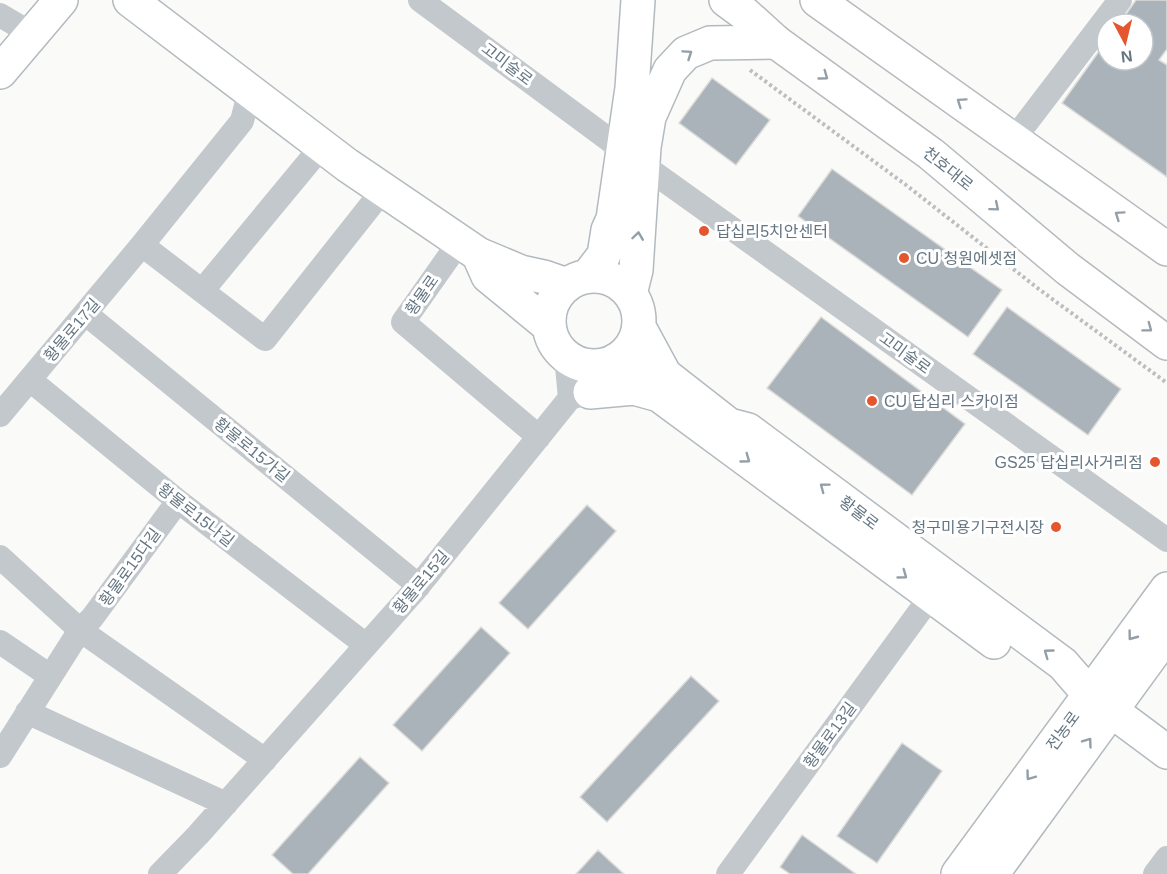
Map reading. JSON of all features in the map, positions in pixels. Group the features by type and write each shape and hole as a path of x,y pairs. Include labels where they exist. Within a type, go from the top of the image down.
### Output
{"street":[{"path":"0,72 60,0"},
{"path":"130,0 322,146 469,247 521,272 566,279 600,276 622,285 630,294 639,315 636,338 629,348 613,361 599,366 587,366 576,363 566,356 551,338 549,326 552,303 566,279 582,254 608,230"},
{"name":"고미술로","path":"420,0 633,158 1167,540"},
{"path":"630,294 636,270 633,158 638,115 636,51 638,0"},
{"path":"817,0 1167,249"},
{"path":"1014,139 1120,0"},
{"name":"천호대로","path":"743,5 776,42 931,154 1068,268 1167,343"},
{"path":"0,15 32,34"},
{"path":"638,115 670,70 686,53 710,43 776,42"},
{"name":"황물로17길","path":"0,415 86,314 242,121 250,90"},
{"path":"202,291 322,146"},
{"path":"566,279 604,255 608,230 633,158"},
{"path":"142,245 265,339 383,189"},
{"path":"469,247 488,276 549,326"},
{"name":"황물로","path":"469,247 403,322 539,437"},
{"name":"황물로15가길","path":"86,314 419,586"},
{"name":"황물로","path":"639,327 664,375 729,425 748,430 1064,664 1100,702 1167,752"},
{"path":"566,356 580,395 634,388 659,395"},
{"name":"황물로","path":"613,361 1050,682 1100,702"},
{"name":"황물로15길","path":"160,874 226,804 419,586 539,437 580,395 605,381 613,361"},
{"name":"황물로15나길","path":"30,380 178,501 366,645"},
{"name":"황물로15다길","path":"0,756 80,630 92,618 178,501"},
{"path":"0,557 80,630 265,760"},
{"name":"전농로","path":"992,874 1100,702 1167,589"},
{"name":"황물로13길","path":"728,874 931,596"},
{"name":"전농로","path":"958,874 1100,702 1167,634"},
{"path":"0,642 50,676"},
{"path":"27,712 226,804"},
{"path":"1155,874 1167,858"}],"path":[{"path":"748,69 906,185 1040,290 1167,383"}],"building":[{"path":"1136,0 1167,0 1167,49 1159,60 1167,65 1167,177 1062,103 1095,57 1095,72 1155,72 1155,12 1128,12"},
{"path":"712,78 770,120 736,165 679,123"},
{"path":"832,169 1002,290 968,337 798,216"},
{"path":"1007,307 1121,389 1088,435 973,354"},
{"path":"821,317 965,424 912,495 767,388"},
{"path":"587,505 616,531 528,629 499,603"},
{"path":"481,627 510,653 422,751 393,725"},
{"path":"691,676 719,701 607,822 580,797"},
{"path":"902,743 942,771 877,863 837,836"},
{"path":"360,757 389,783 308,874 293,874 272,855"},
{"path":"802,835 856,874 790,874 780,867"},
{"path":"598,850 624,874 576,874"}],"place":[{"name":"답십리5치안센터","path":"704,231"},
{"name":"CU 청원에셋점","path":"904,258"},
{"name":"CU 답십리 스카이점","path":"872,401"},
{"name":"GS25 답십리사거리점","path":"1155,462"},
{"name":"청구미용기구전시장","path":"1056,527"}]}
